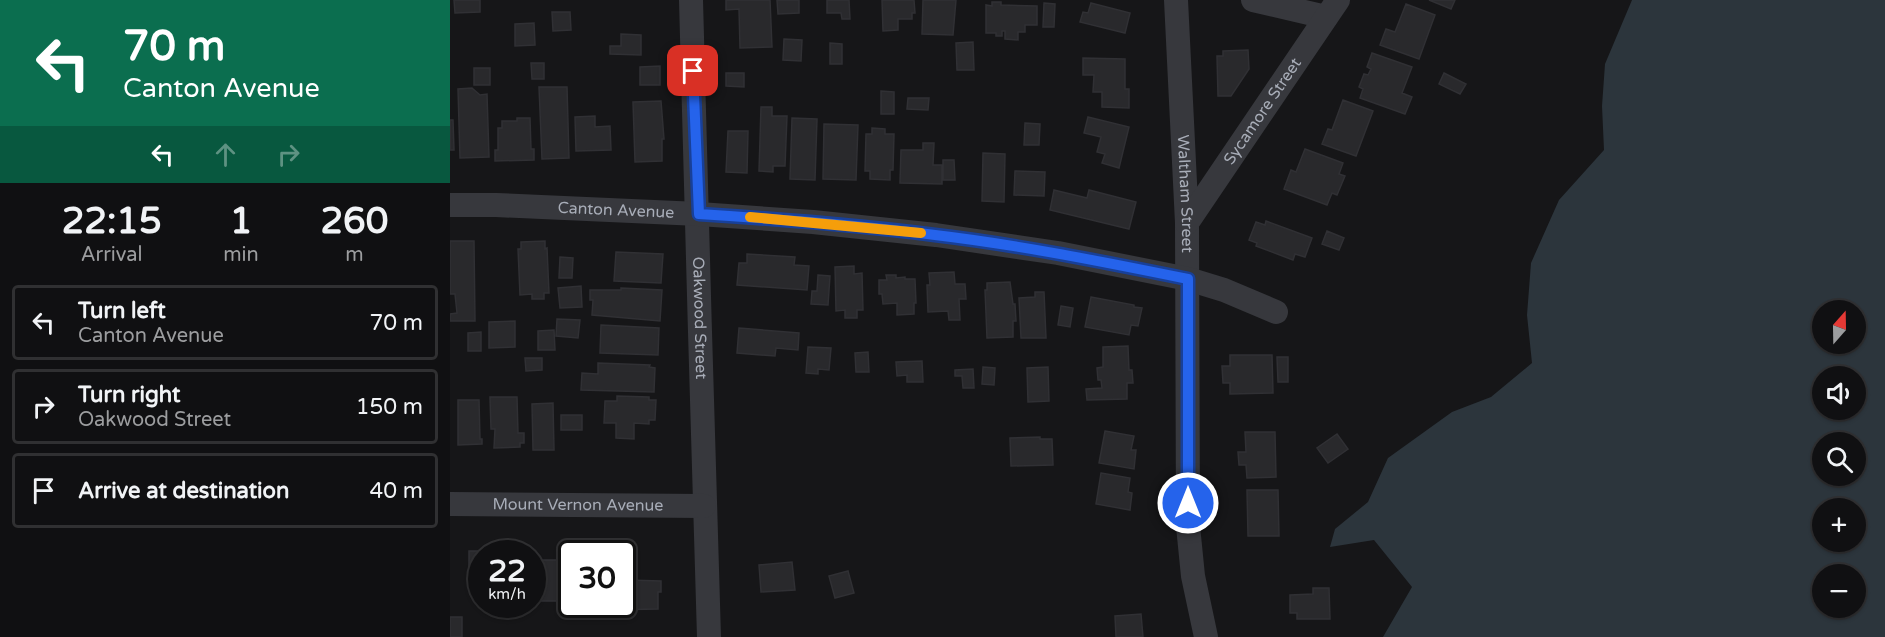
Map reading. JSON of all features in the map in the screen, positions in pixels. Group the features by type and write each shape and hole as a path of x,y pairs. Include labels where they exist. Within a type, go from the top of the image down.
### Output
{"street":[{"name":"Oakwood Street","path":"691,0 699,214 704,506 709,637"},
{"name":"Waltham Street","path":"1176,0 1188,279 1188,526 1193,576 1206,637"},
{"path":"1253,0 1332,8"},
{"name":"Sycamore Street","path":"1186,223 1332,8"},
{"name":"Canton Avenue","path":"450,205 699,214 813,222 936,235 1058,253 1188,279 1224,290 1276,312"},
{"name":"Mount Vernon Avenue","path":"450,504 704,506"}],"shaded area":[{"path":"1632,0 1885,0 1885,637 1383,637 1412,587 1374,540 1330,547 1335,529 1368,502 1388,458 1452,412 1491,397 1532,363 1527,315 1531,263 1559,200 1604,150 1602,106 1605,64"}],"building":[{"path":"454,0 480,0 480,12 455,13"},
{"path":"726,0 770,0 772,47 740,48 739,9 726,10"},
{"path":"777,0 799,0 799,13 778,14"},
{"path":"827,0 849,0 850,19 842,19 841,13 827,13"},
{"path":"882,0 914,0 915,13 912,13 912,19 898,19 898,30 883,31"},
{"path":"923,0 956,0 953,35 922,34"},
{"path":"1429,0 1455,0 1451,9"},
{"path":"992,2 1001,2 1001,5 1037,6 1037,25 1025,25 1025,32 1018,32 1018,40 1005,39 1005,31 1002,31 1002,36 996,36 996,33 986,33 986,5 992,6"},
{"path":"1044,3 1055,4 1054,27 1043,27"},
{"path":"1091,3 1130,13 1125,33 1080,22 1083,12 1088,13"},
{"path":"1406,4 1435,15 1419,59 1380,45 1386,29 1395,32"},
{"path":"552,12 570,12 571,30 553,31"},
{"path":"534,23 535,45 515,46 515,24"},
{"path":"621,34 641,35 641,55 610,54 610,46 621,46"},
{"path":"784,39 802,40 801,61 783,60"},
{"path":"973,42 974,70 957,70 956,43"},
{"path":"830,43 842,44 842,64 830,64"},
{"path":"1248,50 1249,69 1231,96 1218,96 1217,56 1223,56 1223,51"},
{"path":"1372,53 1412,67 1402,93 1412,97 1405,114 1360,98 1363,89 1359,87 1364,74 1368,75 1371,69 1367,67"},
{"path":"1083,58 1125,59 1125,89 1129,89 1129,108 1102,107 1102,92 1093,92 1094,75 1083,75"},
{"path":"531,63 544,63 544,79 532,79"},
{"path":"660,66 660,85 640,85 640,67"},
{"path":"474,68 490,68 490,85 474,85"},
{"path":"726,73 744,73 744,87 726,86"},
{"path":"1444,73 1466,84 1460,94 1439,84"},
{"path":"539,87 567,87 569,158 542,159"},
{"path":"472,88 480,95 487,94 489,157 460,158 458,89"},
{"path":"881,91 894,92 894,114 881,114"},
{"path":"908,98 929,98 928,110 907,109"},
{"path":"1343,100 1373,111 1356,156 1322,144 1328,129 1332,130"},
{"path":"661,101 664,139 662,139 662,161 635,162 633,102"},
{"path":"761,107 772,107 772,116 787,116 785,166 773,166 773,172 759,171"},
{"path":"595,116 595,127 610,126 611,150 576,151 575,117"},
{"path":"1088,117 1129,127 1119,168 1102,163 1105,154 1097,152 1101,137 1084,133"},
{"path":"517,118 530,118 531,149 534,149 534,160 495,161 495,150 498,150 498,128 502,128 502,121 517,121"},
{"path":"792,118 817,119 815,180 790,179"},
{"path":"450,120 453,120 454,150 450,150"},
{"path":"1025,123 1040,124 1039,145 1024,145"},
{"path":"824,124 858,125 856,180 823,179"},
{"path":"872,128 885,129 885,134 894,134 893,170 890,170 890,180 870,179 870,171 865,171 866,134 872,134"},
{"path":"728,131 748,131 747,173 726,172"},
{"path":"923,143 934,143 933,165 942,165 942,184 900,183 901,150 923,150"},
{"path":"1305,149 1343,163 1339,174 1345,176 1337,195 1332,193 1327,205 1284,189 1291,170 1296,172"},
{"path":"983,153 1005,154 1004,202 982,201"},
{"path":"943,160 954,160 955,180 943,180"},
{"path":"1015,171 1045,172 1044,196 1014,195"},
{"path":"1054,190 1087,198 1089,190 1136,202 1129,229 1050,210"},
{"path":"1266,221 1312,238 1305,257 1295,254 1293,260 1256,246 1257,243 1249,240 1256,222 1265,225"},
{"path":"1327,231 1344,238 1339,250 1322,244"},
{"path":"450,241 474,241 475,321 450,321 450,314 457,313 455,294 450,294"},
{"path":"545,241 549,293 544,293 544,299 532,299 532,294 520,295 518,249 521,249 521,242"},
{"path":"616,252 663,254 661,283 614,281"},
{"path":"747,254 795,257 794,265 809,266 807,290 737,285 739,263 747,263"},
{"path":"560,257 573,258 572,278 559,278"},
{"path":"854,266 854,274 862,273 863,310 857,310 857,318 845,318 845,310 836,311 835,267"},
{"path":"954,272 955,284 965,284 966,299 959,299 960,320 949,320 948,311 928,312 929,273"},
{"path":"818,275 830,276 828,305 811,304 812,291 817,291"},
{"path":"886,275 915,279 914,314 897,315 897,303 883,304 882,294 879,294 879,280 887,280"},
{"path":"1010,282 1016,321 1013,321 1013,337 987,338 985,290 987,290 987,283"},
{"path":"581,286 582,307 560,308 558,288"},
{"path":"621,288 662,290 660,321 592,315 593,300 590,300 590,290 621,290"},
{"path":"1035,292 1044,292 1046,338 1021,338 1019,298 1035,297"},
{"path":"1091,297 1142,308 1138,326 1131,325 1129,335 1085,327"},
{"path":"1061,306 1073,308 1070,327 1058,325"},
{"path":"557,319 580,320 578,338 556,336"},
{"path":"515,321 515,347 489,348 489,322"},
{"path":"601,325 659,328 658,355 600,353"},
{"path":"739,328 799,333 798,350 776,348 775,356 737,353"},
{"path":"554,330 555,350 538,350 538,331"},
{"path":"481,332 481,351 468,351 468,333"},
{"path":"1128,346 1129,370 1132,370 1133,383 1127,383 1127,399 1087,400 1086,389 1102,388 1101,380 1098,380 1097,368 1103,367 1103,347"},
{"path":"808,347 831,348 829,370 818,369 818,374 806,373"},
{"path":"868,352 869,372 856,372 855,353"},
{"path":"1230,355 1272,355 1273,393 1230,394 1230,383 1223,383 1222,366 1230,366"},
{"path":"1277,357 1288,357 1288,382 1278,382"},
{"path":"525,358 542,358 542,370 526,371"},
{"path":"922,361 923,382 907,382 907,375 897,376 896,362"},
{"path":"598,363 650,365 649,367 655,368 654,392 581,390 582,373 598,374"},
{"path":"983,367 995,368 994,385 982,384"},
{"path":"1048,367 1049,401 1028,402 1027,368"},
{"path":"973,369 974,388 963,388 962,376 955,376 955,370"},
{"path":"617,396 649,397 649,400 656,400 655,420 649,420 649,424 634,423 634,439 616,438 616,423 604,423 605,401 617,401"},
{"path":"490,397 517,397 518,433 524,433 524,443 520,443 520,447 494,448 495,429 491,429"},
{"path":"458,400 479,400 482,444 458,445"},
{"path":"553,403 554,450 533,450 532,404"},
{"path":"561,415 582,415 582,430 561,430"},
{"path":"1105,431 1134,436 1131,450 1136,450 1134,469 1099,463"},
{"path":"1245,432 1275,432 1276,477 1247,478 1246,465 1239,465 1238,452 1246,452"},
{"path":"1337,434 1348,449 1328,463 1317,448"},
{"path":"1040,437 1040,439 1052,439 1053,465 1011,466 1010,438"},
{"path":"1101,473 1130,478 1128,492 1132,493 1130,510 1096,504"},
{"path":"1247,490 1278,490 1279,536 1248,536"},
{"path":"546,560 557,560 557,601 546,601"},
{"path":"792,562 795,590 761,592 759,565"},
{"path":"848,571 854,593 835,598 829,576"},
{"path":"636,580 661,581 661,592 658,592 658,609 636,609"},
{"path":"1313,588 1329,588 1330,619 1297,619 1297,613 1290,613 1290,595 1313,594"},
{"path":"1141,614 1143,637 1116,637 1115,616"},
{"path":"450,617 462,617 462,637 450,637"}],"slow traffic":[{"path":"750,217 921,233"}],"route":[{"path":"693,71 699,214 813,222 936,235 1058,253 1188,279 1188,503"}]}
